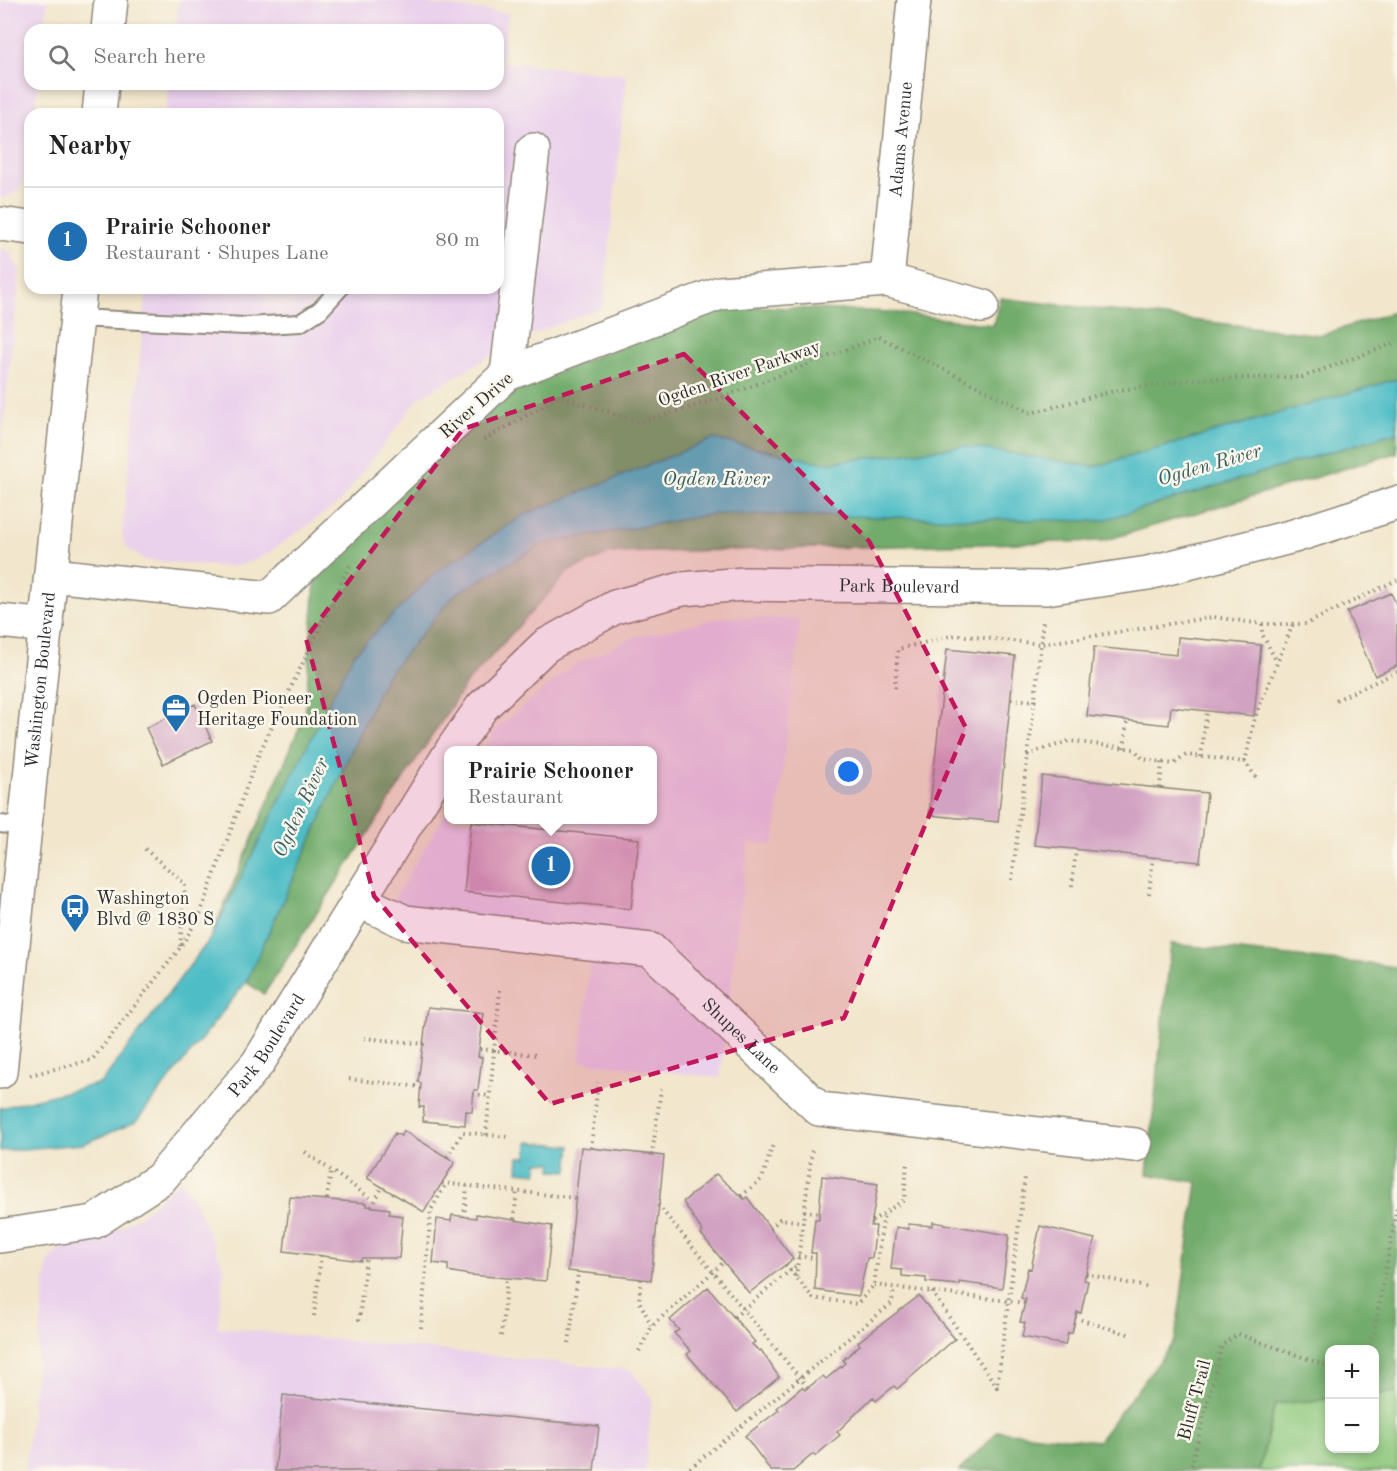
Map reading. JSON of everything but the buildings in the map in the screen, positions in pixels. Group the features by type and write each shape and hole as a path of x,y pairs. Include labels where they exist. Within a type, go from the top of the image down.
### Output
{"street":[{"path":"109,24 111,0"},
{"name":"Adams Avenue","path":"887,280 914,0"},
{"path":"100,108 101,90"},
{"path":"507,374 533,150"},
{"path":"0,224 24,227"},
{"name":"River Drive","path":"52,575 269,598 507,374 720,293 887,280 982,306"},
{"name":"Washington Boulevard","path":"9,1065 13,826 47,626 79,303"},
{"name":"Park Boulevard","path":"455,746 482,707 545,646 615,607 682,590 745,584 1046,588 1148,573 1294,536 1397,503"},
{"path":"0,621 47,626"},
{"name":"Park Boulevard","path":"0,1236 94,1222 160,1179 258,1063 444,762"},
{"name":"Shupes Lane","path":"358,900 405,922 651,950 819,1109 1135,1145"}],"lane":[{"path":"79,303 245,326 300,323 320,310 335,294"}],"path":[{"name":"Ogden River Parkway","path":"483,441 560,396 639,422 715,400 879,337 1030,413 1114,391 1198,379 1303,376 1397,342"},
{"path":"9,1065 92,1060 180,948 199,917 257,758 350,565 358,557"},
{"path":"895,688 898,649 956,635 1041,644 1214,617 1262,624 1306,624 1397,580"},
{"path":"1012,880 1026,756 1036,701 1046,588"},
{"path":"1262,624 1262,634 1277,662"},
{"path":"1245,762 1255,717 1293,624"},
{"path":"1336,700 1397,672"},
{"path":"1389,676 1397,678"},
{"path":"1011,699 1036,701"},
{"path":"1201,757 1207,711"},
{"path":"1124,748 1127,721"},
{"path":"1026,756 1070,741 1134,749 1143,759 1174,764 1186,755 1245,762 1258,780"},
{"path":"1160,788 1162,762"},
{"path":"145,849 185,884 180,948"},
{"path":"1072,886 1076,849"},
{"path":"1149,894 1153,857"},
{"path":"486,1134 500,990"},
{"path":"364,1038 425,1044"},
{"path":"480,1048 537,1055"},
{"path":"349,1079 421,1087"},
{"path":"591,1148 598,1082"},
{"path":"652,1155 661,1089"},
{"path":"473,1094 490,1096"},
{"path":"447,1157 463,1132 507,1137"},
{"path":"741,1197 762,1179 773,1144"},
{"path":"796,1277 812,1150"},
{"path":"305,1152 373,1200"},
{"path":"872,1221 903,1200 907,1162"},
{"path":"327,1199 331,1170"},
{"path":"932,1292 997,1387 1024,1178"},
{"path":"421,1328 431,1210 444,1183 576,1198"},
{"path":"464,1216 467,1186"},
{"path":"372,1207 373,1200 382,1187"},
{"path":"514,1219 517,1191"},
{"path":"658,1205 808,1388"},
{"path":"1369,1345 1374,1332 1397,1207"},
{"path":"804,1211 819,1213"},
{"path":"786,1265 813,1298 858,1304 874,1285 884,1213"},
{"path":"770,1228 780,1219 803,1222"},
{"path":"314,1316 321,1254"},
{"path":"798,1256 815,1258"},
{"path":"359,1321 366,1258"},
{"path":"639,1351 652,1326 724,1262"},
{"path":"734,1317 798,1265"},
{"path":"569,1343 578,1273"},
{"path":"1086,1274 1150,1288"},
{"path":"501,1336 507,1279"},
{"path":"641,1279 639,1301 652,1326"},
{"path":"874,1285 1025,1303"},
{"path":"690,1468 892,1303 894,1288"},
{"path":"1076,1318 1131,1335"},
{"name":"Bluff Trail","path":"1190,1471 1222,1345 1239,1334 1325,1365"}],"highlighted area":[{"path":"684,354 869,541 966,728 844,1018 550,1104 374,896 306,638 463,429"}],"shaded area":[{"path":"0,0 48,0 45,24 24,24 24,90 37,90 36,108 24,108 24,180 21,187 10,196 0,199"},
{"path":"179,0 390,0 508,13 504,46 504,24 176,24"},
{"path":"504,62 627,75 603,307 543,330 488,357 419,398 339,503 264,556 230,567 145,560 126,547 122,537 146,294 504,294 504,108 167,108 168,90 504,90"},
{"path":"0,247 10,253 20,271 0,454"},
{"path":"725,617 800,619 774,845 748,842 720,1078 580,1061 591,956 376,929 444,816 444,824 657,824 657,746 486,746 497,728 571,667 632,638"},
{"path":"181,1179 192,1196 224,1268 218,1327 631,1370 652,1398 645,1471 25,1471 47,1267 50,1258 66,1243 98,1238 122,1227 143,1213"}],"green space":[{"path":"1000,298 1321,335 1397,311 1397,379 1094,467 965,446 825,463 713,439 435,573 210,939 305,714 316,569 507,392 724,305 890,312 993,325"},
{"path":"1397,432 1397,453 1103,541 612,553 569,571 465,685 264,994 246,982 384,679 454,595 543,544 713,514 1100,521"},
{"path":"1171,944 1397,967 1397,1392 1379,1394 1379,1345 1325,1345 1325,1399 1275,1404 1259,1471 959,1471 998,1431 1098,1441 1175,1340 1197,1182 1147,1174"},
{"path":"1397,1392 1397,1471 1259,1471 1275,1404 1325,1399 1325,1453 1379,1453 1379,1394"}],"water":[{"name":"Ogden River","path":"1397,379 1397,432 1100,521 713,514 542,544 454,595 384,679 246,982 136,1122 83,1144 0,1151 0,1108 101,1083 210,939 353,655 435,573 524,515 713,439 825,463 965,446 1094,467"},
{"path":"528,1142 571,1146 568,1171 552,1170 553,1163 538,1162 537,1173 518,1171 519,1157 527,1157"}],"place":[{"name":"Ogden Pioneer Heritage Foundation","path":"176,734"},
{"name":"Prairie Schooner","path":"551,866"},
{"name":"Washington Blvd @ 1830 S","path":"75,934"}]}
